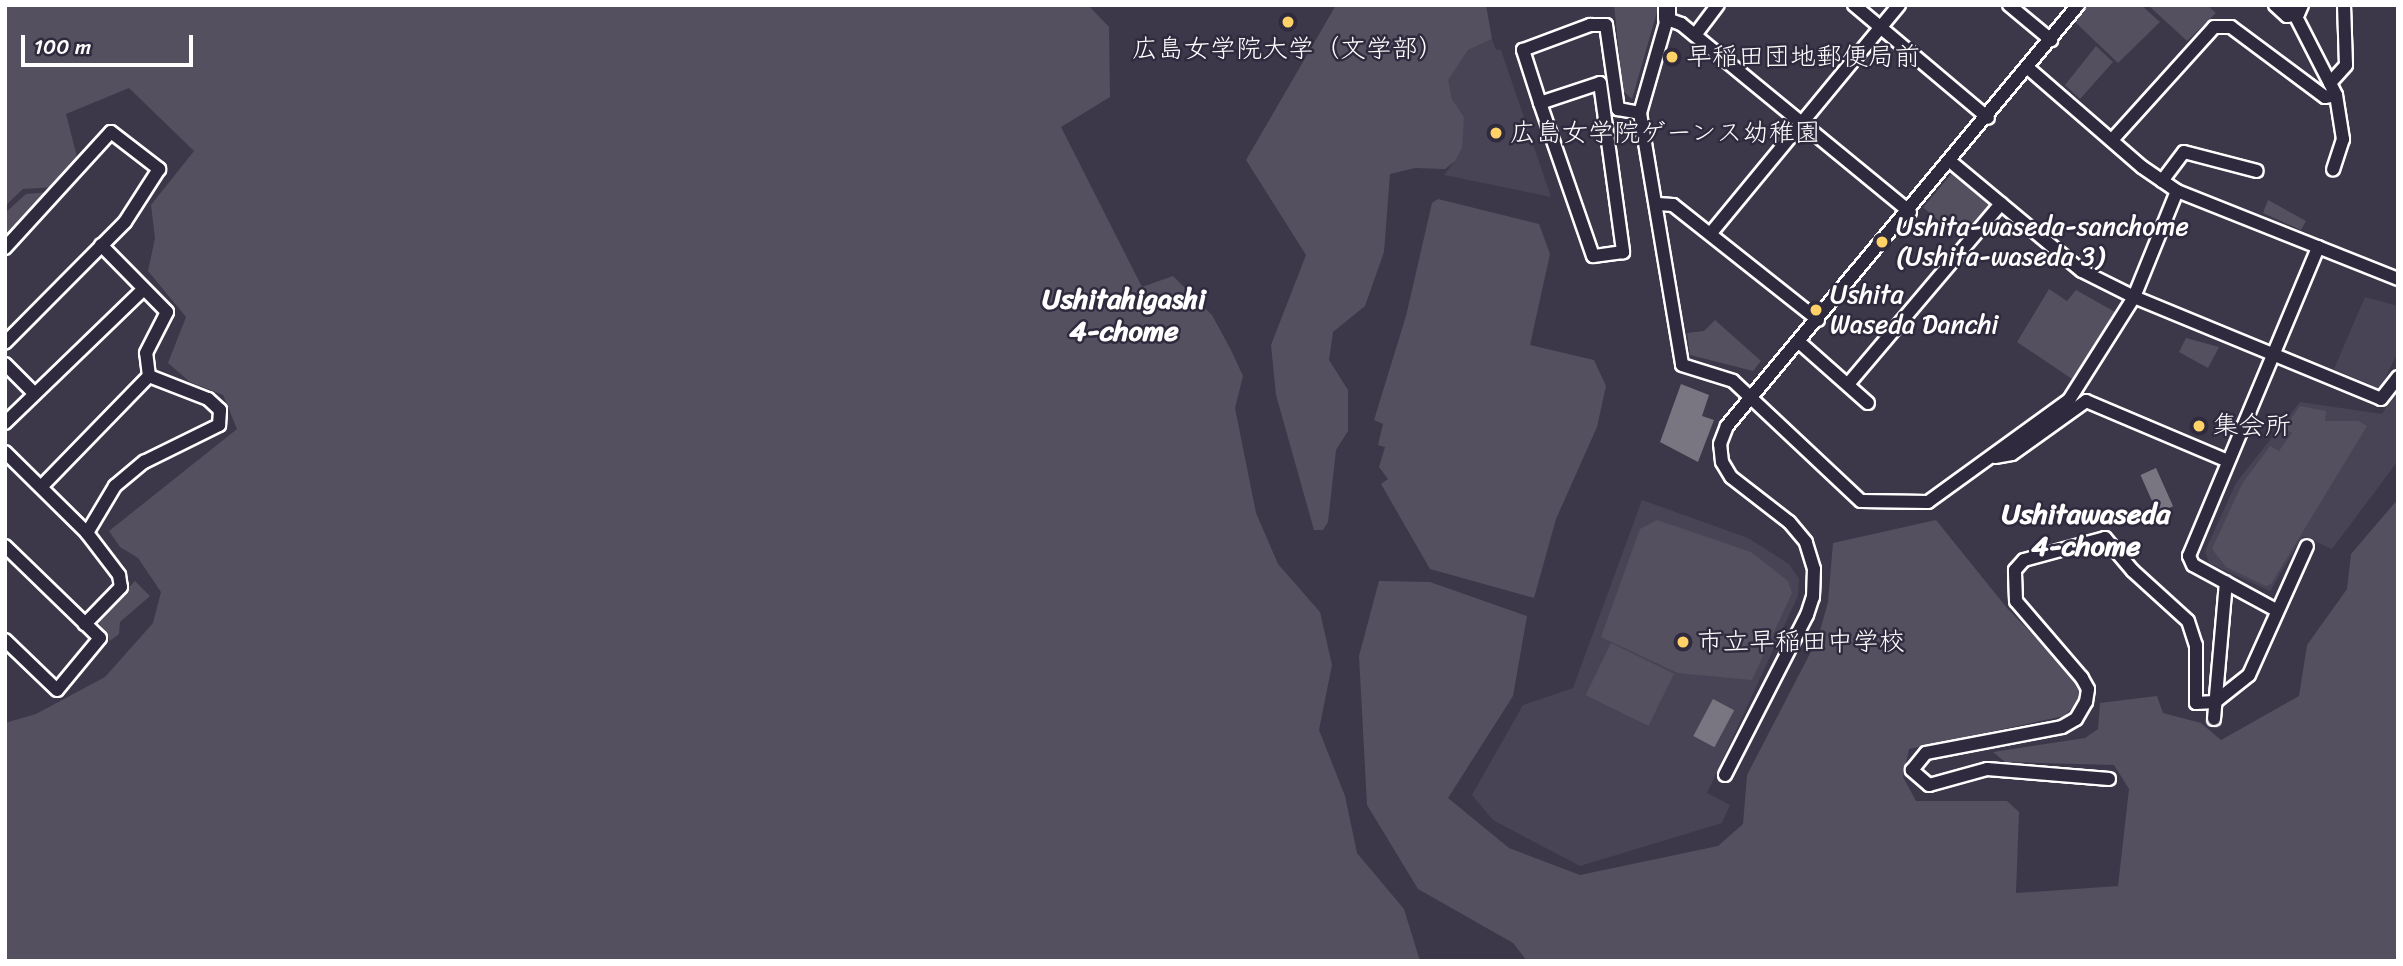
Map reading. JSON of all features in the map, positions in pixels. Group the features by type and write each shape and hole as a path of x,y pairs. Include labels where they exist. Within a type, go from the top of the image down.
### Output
{"street":[{"path":"1695,35 1718,5"},
{"path":"1854,5 1987,118"},
{"path":"1711,233 1899,5"},
{"path":"2009,5 2023,10 2050,40"},
{"path":"1725,775 1813,597 1814,569 1806,542 1790,522 1731,477 1723,462 1720,444 1727,426 1748,397 1799,342 1910,212 2078,5"},
{"path":"2275,5 2287,16 2297,8 2333,89 2343,139 2333,169"},
{"path":"2112,140 2214,27 2231,27 2325,97 2333,89 2346,65 2344,5"},
{"path":"1910,212 1667,12 1640,113 1658,204 1682,365 1732,381 1861,501 1928,502 2069,400 2134,297 2177,191"},
{"path":"1540,103 1600,83 1623,252 1593,256 1540,103 1523,50 1590,25 1606,25 1618,110 1640,113"},
{"path":"2028,68 2177,191 2398,279"},
{"path":"5,248 111,132 159,169 125,222 5,342"},
{"path":"2162,181 2185,152 2257,171"},
{"path":"1951,162 2082,271 2134,297 2271,356 2381,399 2398,377"},
{"path":"1658,204 1673,205 1818,320"},
{"path":"1849,383 2001,204"},
{"path":"101,245 167,312 146,353 149,376"},
{"path":"2276,610 2193,565 2189,556 2318,247"},
{"path":"5,423 144,289"},
{"path":"1799,342 1868,402"},
{"path":"5,365 35,394"},
{"path":"41,487 149,376"},
{"path":"87,533 115,486 144,461 219,425 220,410 208,399 149,376"},
{"path":"1988,458 2012,454 2086,401 2228,461"},
{"path":"5,452 87,533 119,575 121,587 85,624"},
{"path":"2109,779 1987,769 1929,785 1912,770 1926,753 2063,727 2076,719 2086,702 2088,689 2082,678 2016,601 2015,570 2024,560 2105,538 2133,571 2188,621 2196,645 2196,703 2216,702 2249,675 2307,546"},
{"path":"5,546 100,639 57,690 5,640"},
{"path":"2214,719 2226,583"}],"shaded area":[{"path":"5,5 1088,5 1109,27 1110,97 1061,127 1142,287 1173,276 1212,315 1243,376 1235,408 1256,513 1278,564 1320,612 1332,665 1319,730 1345,796 1357,853 1404,909 1420,961 5,961 5,723 36,714 105,677 153,623 161,592 138,558 120,547 109,531 237,429 223,395 190,382 168,363 186,317 148,271 155,238 151,205 194,151 129,88 66,114 77,157 55,187 23,189 5,206"},
{"path":"1336,5 1486,5 1492,39 1468,50 1448,80 1452,99 1464,117 1462,148 1455,161 1445,169 1415,168 1390,174 1384,252 1365,306 1333,332 1329,360 1348,390 1348,431 1336,450 1328,522 1323,530 1314,530 1276,395 1271,345 1306,255 1246,160"},
{"path":"1614,5 1659,5 1632,99 1623,91"},
{"path":"2087,5 2141,5 2160,22 2118,63 2074,21"},
{"path":"2148,5 2207,5 2216,13 2187,41"},
{"name":"広島女学院ゲーンス幼稚園","path":"1492,39 1496,50 1501,50 1551,197 1444,175 1455,161 1464,117 1452,99 1447,80 1468,50"},
{"path":"2096,46 2113,62 2080,99 2065,85"},
{"path":"1952,173 1991,206 1962,240 1923,207"},
{"path":"49,192 5,237 5,213 26,194"},
{"path":"1438,199 1539,224 1550,254 1530,345 1594,360 1606,386 1597,427 1556,519 1534,598 1430,569 1381,484 1388,479 1379,467 1385,447 1378,445 1383,424 1374,420 1406,316 1432,203"},
{"path":"2268,200 2306,221 2301,230 2263,213"},
{"path":"2049,289 2067,301 2076,290 2115,312 2072,379 2017,342"},
{"path":"2365,297 2398,306 2398,352 2380,389 2334,369"},
{"path":"1715,320 1761,361 1753,371 1690,355 1687,333 1704,331"},
{"path":"2186,338 2219,347 2208,368 2179,352"},
{"path":"1681,384 1709,395 1702,416 1714,420 1698,462 1660,442"},
{"path":"2398,387 2398,461 2332,549 2303,536 2270,591 2209,563 2205,551 2236,483 2300,402 2382,414"},
{"path":"2300,406 2326,411 2325,421 2358,421 2367,426 2271,584 2266,586 2226,567 2212,549 2242,484 2270,446 2279,451 2292,433 2284,428"},
{"path":"2156,468 2173,506 2158,513 2140,475"},
{"path":"2398,499 2398,961 1527,961 1513,943 1418,889 1367,805 1359,656 1379,581 1430,582 1527,616 1513,696 1448,798 1509,848 1580,875 1718,846 1743,824 1747,775 1818,638 1828,602 1833,543 1936,520 2007,608 2080,684 2078,703 2064,716 1909,749 1903,777 1916,801 2007,801 2019,812 2016,893 2118,886 2129,789 2114,765 2005,762 1993,752 2085,738 2098,729 2100,703 2157,696 2163,713 2201,723 2221,740 2299,696 2307,645 2347,589 2351,554"},
{"name":"市立早稲田中学校","path":"1642,500 1748,538 1789,564 1799,579 1798,596 1707,793 1730,805 1722,823 1580,866 1493,820 1472,795 1523,705 1573,688"},
{"path":"1657,520 1751,552 1788,581 1792,593 1752,680 1678,673 1601,637 1640,529"},
{"path":"135,581 150,596 120,622 119,634 110,641 97,620"},
{"path":"1611,643 1674,674 1648,726 1586,695"},
{"path":"1713,699 1734,710 1714,747 1693,736"}],"place":[{"name":"広島女学院大学（文学部）","path":"1288,22"},
{"name":"早稲田団地郵便局前","path":"1672,57"},
{"name":"広島女学院ゲーンス幼稚園","path":"1496,133"},
{"name":"Ushita-waseda-sanchome (Ushita-waseda 3)","path":"1882,242"},
{"name":"Ushita Waseda Danchi","path":"1816,310"},
{"name":"集会所","path":"2199,426"},
{"name":"市立早稲田中学校","path":"1683,642"}],"district":[{"name":"Ushitahigashi 4-chome","path":"1124,315"},
{"name":"Ushitawaseda 4-chome","path":"2086,530"}]}
